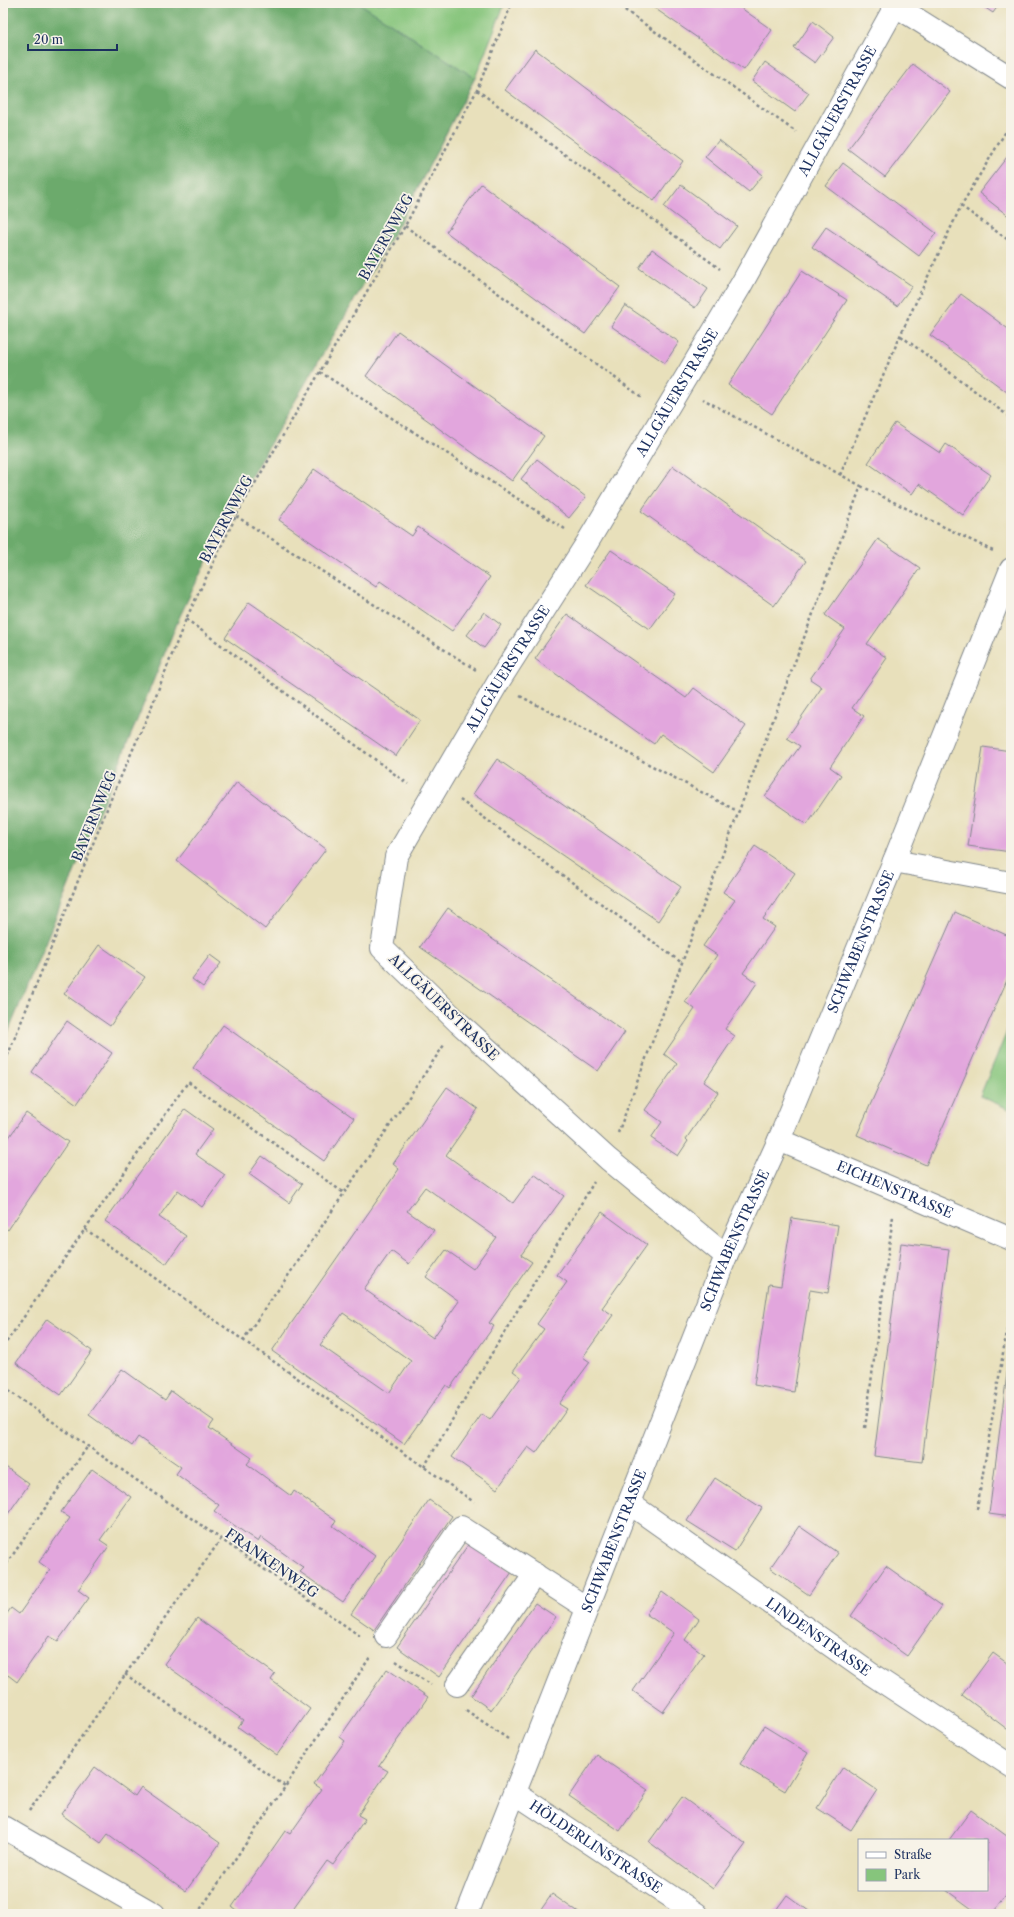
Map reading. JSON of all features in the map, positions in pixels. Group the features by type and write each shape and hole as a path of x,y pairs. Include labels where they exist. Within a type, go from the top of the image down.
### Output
{"street":[{"name":"ALLGÄUERSTRASSE","path":"726,1256 608,1159 459,1022 382,948 396,857 497,684 587,543 741,285 817,148 894,4"},
{"path":"894,4 1011,78"},
{"name":"SCHWABENSTRASSE","path":"467,1914 726,1256 779,1140 894,861 1011,569"},
{"path":"894,861 1011,883"},
{"name":"EICHENSTRASSE","path":"779,1140 1011,1239"},
{"name":"LINDENSTRASSE","path":"629,1503 871,1674 1011,1766"},
{"path":"388,1646 461,1527 588,1608"},
{"path":"457,1685 535,1574"},
{"name":"HÖLDERLINSTRASSE","path":"514,1793 698,1914"},
{"path":"8,1830 154,1914"}],"path":[{"name":"BAYERNWEG","path":"3,1067 105,813 149,713 186,619 236,516 405,226 477,90 512,3"},
{"path":"615,3 817,148"},
{"path":"477,90 741,285"},
{"path":"840,475 900,336 961,206 1011,123"},
{"path":"961,206 1011,242"},
{"path":"405,226 664,414"},
{"path":"900,336 1011,418"},
{"path":"320,372 587,543"},
{"path":"680,387 860,486 997,553"},
{"path":"424,1467 608,1159 860,486"},
{"path":"186,619 682,963"},
{"path":"243,1340 459,1022"},
{"path":"3,1347 188,1082 344,1193"},
{"path":"865,1428 896,1190"},
{"path":"85,1229 474,1502"},
{"path":"977,1509 1011,1305"},
{"name":"FRANKENWEG","path":"3,1387 364,1639"},
{"path":"3,1569 4,1565 88,1446"},
{"path":"8,1830 125,1674 221,1539"},
{"path":"388,1646 435,1689"},
{"path":"197,1914 285,1786 372,1654"},
{"path":"125,1674 285,1786"},
{"path":"461,1706 530,1754"}],"green space":[{"path":"3,3 359,3 475,78 399,224 230,512 180,616 3,1045"},
{"path":"359,3 505,3 475,78"},
{"path":"1011,1022 1011,1110 980,1096"}],"building":[{"path":"647,3 734,3 772,30 744,70"},
{"path":"978,3 1000,3 993,13"},
{"path":"813,21 834,37 815,63 794,48"},
{"path":"535,49 683,161 654,201 505,90"},
{"path":"765,62 809,93 795,112 752,81"},
{"path":"913,64 950,92 885,177 848,149"},
{"path":"719,140 763,175 749,192 705,157"},
{"path":"1007,157 1011,161 1011,218 979,193"},
{"path":"843,163 936,233 919,256 826,186"},
{"path":"481,184 620,287 585,334 446,232"},
{"path":"681,185 737,226 720,249 664,207"},
{"path":"826,227 912,286 897,306 812,247"},
{"path":"652,249 708,289 695,308 639,268"},
{"path":"802,271 847,300 772,414 728,385"},
{"path":"961,294 1011,331 1011,395 930,335"},
{"path":"625,305 679,342 665,363 611,326"},
{"path":"398,331 544,436 512,481 366,376"},
{"path":"895,423 940,453 946,444 991,475 963,515 919,484 912,494 868,463"},
{"path":"537,459 586,497 569,518 521,479"},
{"path":"673,466 806,561 774,606 641,511"},
{"path":"314,469 412,536 418,527 490,577 452,631 380,581 376,587 279,520"},
{"path":"878,539 920,568 867,644 887,658 852,708 864,716 830,767 841,775 807,825 765,796 800,746 787,738 822,687 810,679 845,629 825,615"},
{"path":"611,550 675,594 650,629 586,585"},
{"path":"249,602 420,720 396,756 225,638"},
{"path":"484,612 501,625 484,648 467,635"},
{"path":"567,614 686,698 694,688 746,726 714,772 661,734 654,744 535,659"},
{"path":"983,747 1011,751 1011,852 968,846"},
{"path":"497,759 681,887 658,921 473,794"},
{"path":"237,782 326,849 265,929 177,861"},
{"path":"755,846 795,873 763,919 775,927 743,973 757,983 725,1029 735,1036 704,1082 718,1092 686,1139 688,1141 678,1156 651,1138 662,1122 645,1110 677,1064 664,1054 695,1009 685,1002 717,955 703,946 735,900 723,892"},
{"path":"448,908 625,1032 598,1071 420,947"},
{"path":"955,912 1011,937 1011,971 926,1165 857,1135"},
{"path":"99,945 145,977 110,1026 64,994"},
{"path":"210,955 221,963 203,987 192,979"},
{"path":"67,1021 112,1053 77,1104 32,1072"},
{"path":"223,1025 354,1118 324,1161 193,1068"},
{"path":"447,1087 478,1109 446,1155 513,1203 534,1174 564,1196 521,1255 532,1262 489,1323 494,1326 450,1388 446,1385 404,1444 272,1351 399,1169 393,1164","holes":["425,1187 496,1237 473,1269 446,1250 426,1277 459,1301 433,1338 364,1289 391,1251 409,1264 434,1230 407,1211","343,1313 411,1361 389,1393 320,1345"]},
{"path":"185,1109 213,1129 195,1154 225,1175 202,1207 178,1190 159,1217 186,1236 166,1264 105,1221"},
{"path":"26,1113 68,1142 8,1230 3,1226 3,1146"},
{"path":"262,1156 302,1184 289,1203 249,1174"},
{"path":"602,1212 647,1245 602,1308 613,1315 583,1357 590,1362 559,1404 567,1409 536,1453 528,1447 497,1489 452,1457 482,1414 490,1420 521,1377 513,1371 544,1329 537,1324 567,1282 557,1275"},
{"path":"792,1218 838,1225 828,1293 810,1290 794,1392 754,1385 769,1284 781,1286"},
{"path":"901,1243 949,1249 922,1462 874,1456"},
{"path":"47,1319 92,1351 61,1395 16,1363"},
{"path":"1011,1350 1011,1517 989,1514"},
{"path":"122,1369 165,1400 171,1391 214,1421 209,1428 252,1458 247,1464 291,1496 294,1491 336,1521 333,1526 375,1556 343,1602 300,1572 304,1568 261,1537 258,1542 214,1511 219,1505 176,1474 181,1467 138,1437 132,1446 89,1415"},
{"path":"3,1465 29,1484 3,1521"},
{"path":"92,1469 131,1497 100,1540 109,1546 78,1590 89,1598 58,1641 49,1636 17,1682 8,1675 3,1682 3,1619 11,1608 19,1614 50,1570 39,1562 70,1518 61,1512"},
{"path":"715,1478 762,1508 735,1551 687,1521"},
{"path":"429,1500 452,1516 374,1630 351,1614"},
{"path":"799,1526 838,1553 809,1595 770,1568"},
{"path":"470,1542 512,1572 439,1677 397,1647"},
{"path":"886,1566 942,1606 907,1656 851,1616"},
{"path":"662,1592 699,1619 685,1640 704,1654 663,1712 633,1691 674,1633 646,1614"},
{"path":"535,1603 556,1617 491,1710 471,1696"},
{"path":"197,1618 275,1674 271,1680 310,1709 277,1755 238,1727 243,1720 164,1664"},
{"path":"993,1653 1011,1666 1011,1732 962,1695"},
{"path":"387,1669 428,1697 379,1766 388,1771 358,1815 365,1819 333,1865 327,1861 289,1914 242,1914 232,1907 285,1831 290,1834 322,1789 314,1784 345,1741 340,1737"},
{"path":"764,1726 808,1753 785,1791 740,1764"},
{"path":"597,1755 648,1790 620,1831 569,1796"},
{"path":"95,1767 135,1796 141,1787 220,1843 186,1891 108,1834 101,1843 61,1814"},
{"path":"843,1767 877,1790 851,1830 817,1808"},
{"path":"682,1797 746,1844 713,1889 649,1842"},
{"path":"971,1810 1011,1839 1011,1889 992,1914 979,1914 947,1891 988,1891 988,1839 950,1839"},
{"path":"552,1894 580,1914 538,1914"},
{"path":"787,1895 813,1914 773,1914"}]}
